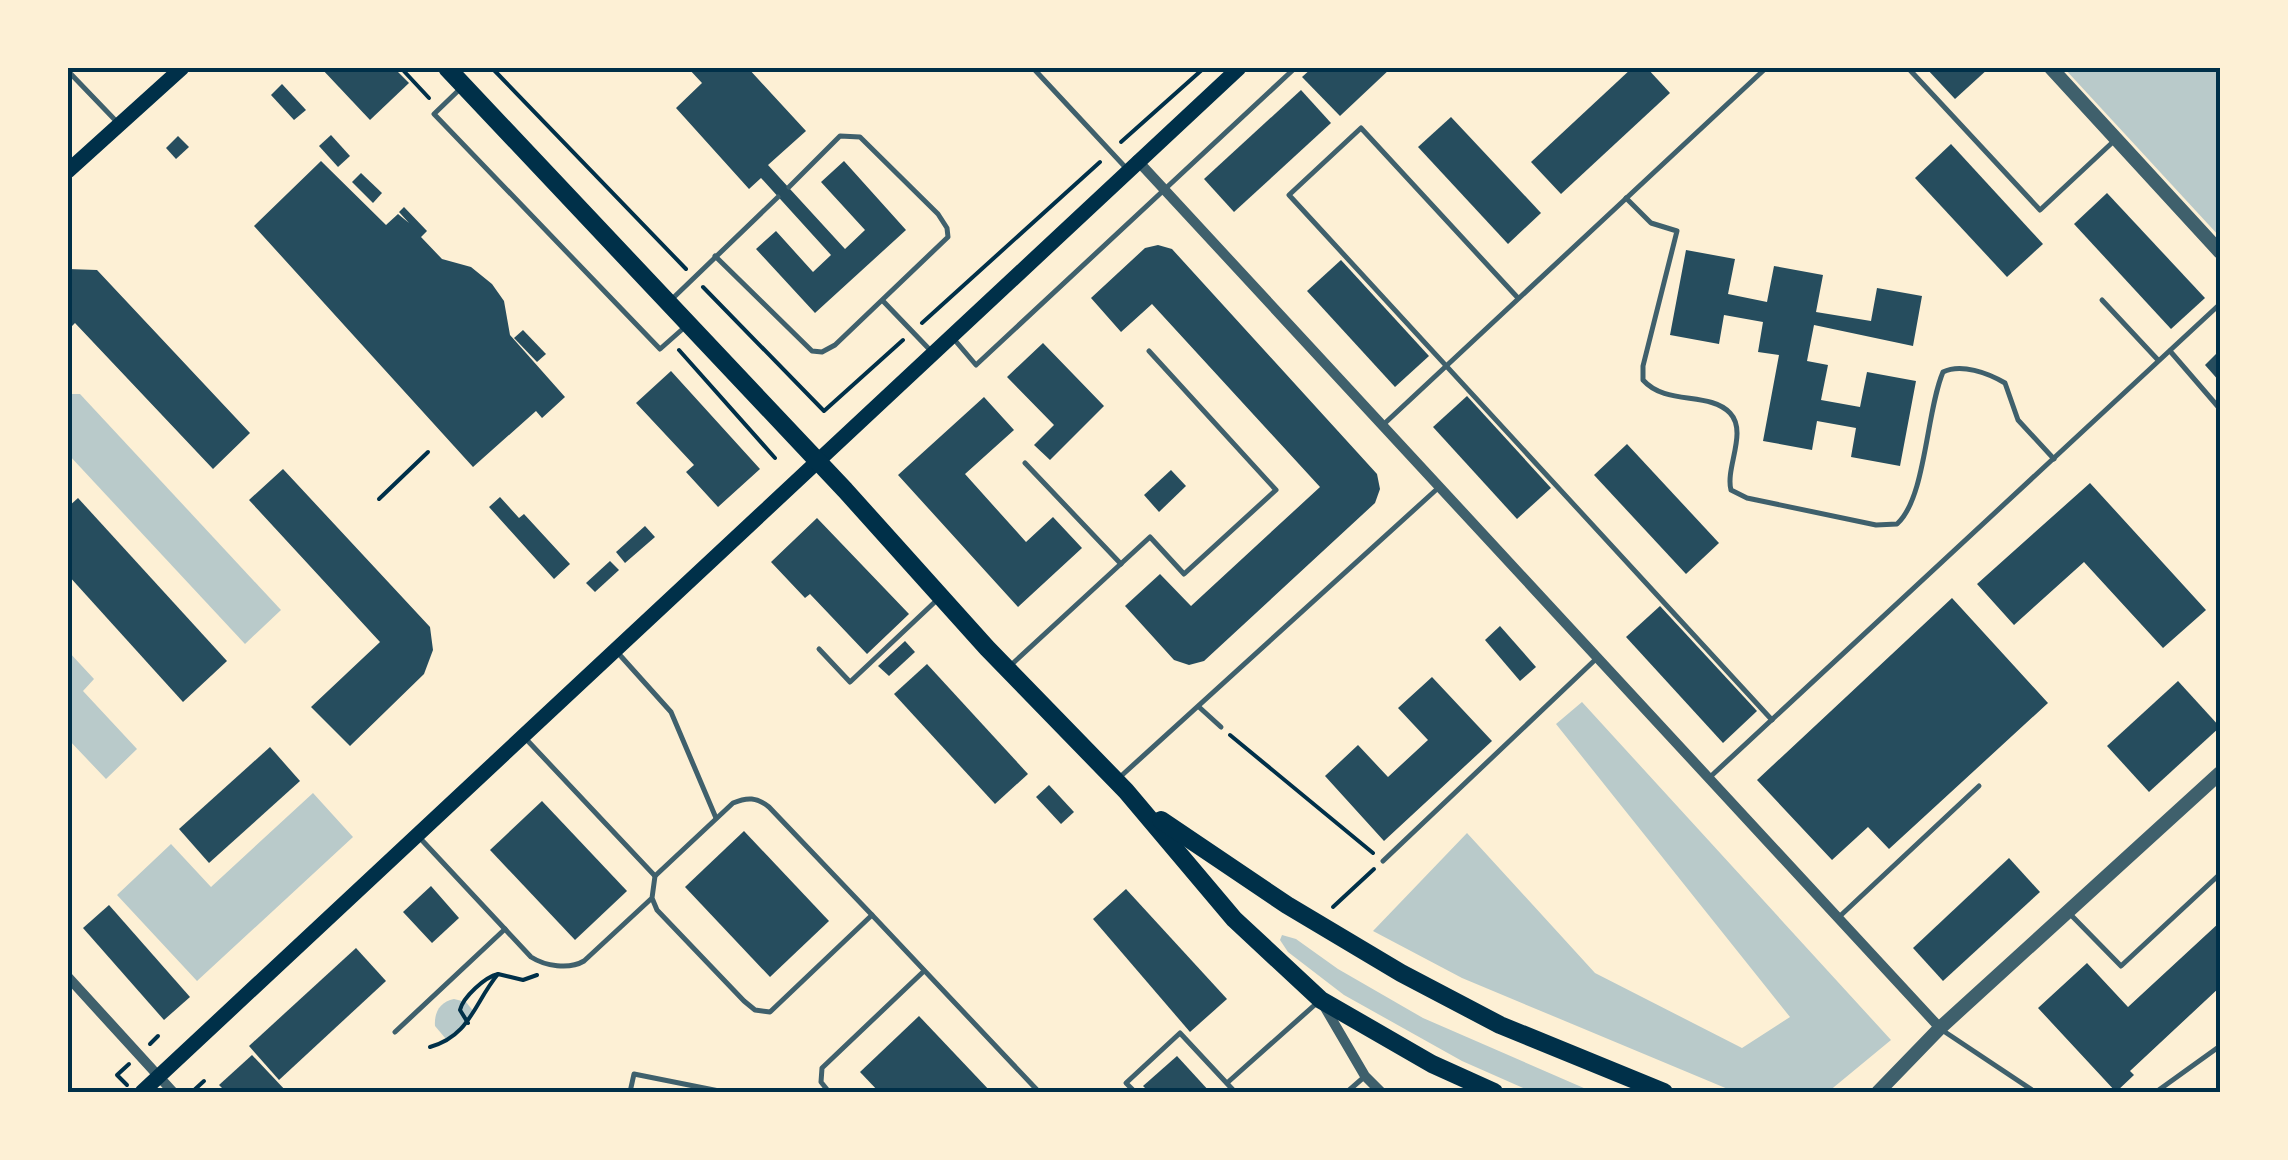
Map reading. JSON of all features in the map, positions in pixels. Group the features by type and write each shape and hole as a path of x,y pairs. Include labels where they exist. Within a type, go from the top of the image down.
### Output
{"main road":[{"path":"68,172 182,68"},
{"path":"446,68 1120,786 1234,919 1321,1000 1432,1064 1494,1092"},
{"path":"142,1092 1239,68"},
{"path":"1120,786 1176,832 1400,973 1500,1026 1664,1092"}],"street":[{"path":"2051,68 2220,252"},
{"path":"1132,164 1164,189 1940,1028"},
{"path":"1878,1092 1940,1028 2220,774"},
{"path":"68,977 173,1092"},
{"path":"1321,1000 1366,1076 1381,1092"}],"lane":[{"path":"1033,68 1111,151 1132,164"},
{"path":"951,336 976,365 1295,68"},
{"path":"1383,425 1766,68"},
{"path":"1908,68 2040,210 2117,139"},
{"path":"68,71 119,124"},
{"path":"464,86 434,114 447,128 660,349 689,324"},
{"path":"1518,298 1362,128 1289,195 1772,720"},
{"path":"715,256 812,351 822,352 835,345 948,237 938,214 860,138 840,136 789,187"},
{"path":"668,302 778,197"},
{"path":"1626,198 1652,224 1677,231 1642,366 1644,380 1656,392 1719,406 1730,414 1736,432 1728,479 1731,490 1747,498 1876,525 1897,524 1912,506 1935,390 1943,372 1952,368 2005,383 2018,420 2054,459"},
{"path":"883,300 933,353"},
{"path":"2102,300 2159,362"},
{"path":"1709,778 2220,304"},
{"path":"1007,669 1150,537 1184,574 1276,490 1149,351"},
{"path":"2170,351 2220,409"},
{"path":"1025,463 1122,564"},
{"path":"1120,786 1198,707 1440,487"},
{"path":"819,649 850,682 940,597"},
{"path":"616,650 671,712 716,819"},
{"path":"1383,860 1598,658"},
{"path":"1198,707 1220,727"},
{"path":"524,736 656,876"},
{"path":"1838,918 1979,786"},
{"path":"872,915 770,1012 762,1012 749,1007 656,910 652,898 656,876 716,819 741,799 762,802 872,915 1039,1092"},
{"path":"418,836 531,957 546,964 580,964 652,898"},
{"path":"2068,912 2122,966 2220,874"},
{"path":"395,1032 505,929"},
{"path":"829,1092 821,1082 822,1068 924,971"},
{"path":"1227,1083 1321,1000"},
{"path":"1940,1028 2035,1092"},
{"path":"1135,1092 1126,1083 1180,1033 1236,1092"},
{"path":"2156,1092 2220,1046"},
{"path":"630,1092 634,1074 724,1092"},
{"path":"1348,1092 1366,1076"}],"path":[{"path":"492,68 824,412 1204,68"},
{"path":"379,499 428,452"},
{"path":"1220,727 1383,860 1334,907"},
{"path":"468,1024 460,1005 489,976 529,979 546,964"},
{"path":"430,1046 446,1041 468,1024 498,974"},
{"path":"192,1092 204,1081"}],"shaded area":[{"path":"2064,68 2220,68 2220,237"},
{"path":"68,394 80,394 281,610 245,644 68,454"},
{"path":"68,651 94,679 83,691 137,749 106,779 68,739"},
{"path":"1582,702 1891,1040 1828,1092 1735,1092 1462,978 1373,931 1467,833 1595,973 1742,1048 1790,1017 1556,724"},
{"path":"313,793 353,837 197,981 117,895 171,844 211,887"},
{"path":"1282,935 1296,939 1338,969 1423,1018 1593,1092 1532,1092 1462,1061 1344,995 1288,952 1280,940"},
{"path":"454,999 466,1002 474,1012 446,1039 435,1026 436,1016 442,1005"}],"building":[{"path":"321,68 394,68 409,83 370,120"},
{"path":"688,68 748,68 806,131 768,165 845,249 865,230 821,182 844,161 906,230 815,313 756,249 776,231 813,272 831,255 761,178 749,189 676,108 702,83"},
{"path":"1312,68 1391,68 1340,116 1302,77"},
{"path":"1632,68 1647,68 1670,93 1561,194 1531,162"},
{"path":"1926,68 1989,68 1955,99"},
{"path":"282,84 306,110 294,120 271,95"},
{"path":"1301,90 1331,123 1234,212 1204,179"},
{"path":"1451,117 1541,213 1508,244 1418,147"},
{"path":"331,135 350,156 338,167 319,146"},
{"path":"178,136 189,147 176,159 166,148"},
{"path":"1951,144 2043,244 2007,277 1915,178"},
{"path":"321,161 386,225 398,214 409,223 399,212 404,207 427,231 421,237 442,259 471,267 492,284 504,301 510,335 565,397 542,418 536,411 473,467 254,226"},
{"path":"361,173 382,193 373,203 352,182"},
{"path":"2107,193 2205,298 2171,329 2074,224"},
{"path":"1158,245 1172,249 1377,474 1380,489 1375,503 1204,661 1189,665 1174,660 1125,606 1160,574 1191,606 1320,487 1152,304 1121,332 1091,298 1145,248"},
{"path":"1686,250 1735,259 1728,294 1767,302 1774,266 1823,275 1816,312 1871,321 1877,288 1922,296 1913,346 1814,325 1807,361 1828,365 1821,400 1860,407 1867,372 1916,381 1900,466 1851,457 1856,428 1817,421 1812,450 1763,441 1779,355 1758,352 1763,322 1724,315 1719,344 1670,335"},
{"path":"1341,260 1429,356 1395,387 1307,291"},
{"path":"68,269 97,270 250,433 213,469 75,323 68,330"},
{"path":"523,330 546,354 537,362 514,338"},
{"path":"1043,343 1104,406 1050,460 1034,445 1054,425 1007,377"},
{"path":"2220,350 2220,382 2205,365"},
{"path":"671,371 760,469 718,507 686,472 694,465 636,403"},
{"path":"1467,396 1551,488 1517,519 1433,427"},
{"path":"984,397 1014,430 965,474 1026,542 1053,517 1082,548 1018,607 898,475"},
{"path":"1627,444 1719,543 1686,574 1594,475"},
{"path":"283,469 430,627 433,650 424,674 350,746 311,707 380,642 249,500"},
{"path":"1171,470 1186,486 1159,512 1144,495"},
{"path":"2090,483 2206,610 2163,648 2084,562 2014,625 1977,584"},
{"path":"500,497 519,518 524,514 570,564 554,579 489,507"},
{"path":"78,498 227,661 183,702 68,575 68,507"},
{"path":"817,518 909,614 867,654 810,594 805,598 771,562"},
{"path":"645,526 655,537 625,563 616,552"},
{"path":"610,561 619,570 595,592 586,583"},
{"path":"1952,598 2048,703 1889,849 1868,827 1832,860 1757,780"},
{"path":"1660,606 1757,711 1723,743 1626,637"},
{"path":"1500,626 1536,667 1520,681 1485,640"},
{"path":"905,641 915,652 889,676 878,666"},
{"path":"927,664 1028,774 995,804 894,694"},
{"path":"1432,677 1492,741 1384,841 1325,776 1358,745 1388,777 1428,740 1398,708"},
{"path":"2178,681 2220,727 2149,792 2107,746"},
{"path":"270,747 300,781 209,863 179,829"},
{"path":"1049,785 1074,812 1061,824 1036,797"},
{"path":"542,801 627,891 575,940 490,850"},
{"path":"744,831 829,921 770,977 685,887"},
{"path":"2009,858 2040,892 1943,981 1913,948"},
{"path":"431,886 459,918 432,943 403,912"},
{"path":"1126,889 1227,999 1190,1032 1093,919"},
{"path":"109,905 190,997 164,1020 83,928"},
{"path":"2220,922 2220,987 2130,1071 2134,1075 2116,1092 2038,1008 2087,963 2128,1007"},
{"path":"356,948 386,981 279,1080 249,1046"},
{"path":"919,1016 991,1092 879,1092 860,1072"},
{"path":"252,1055 287,1092 226,1092 219,1085"},
{"path":"1177,1056 1210,1092 1149,1092 1143,1086"}]}
